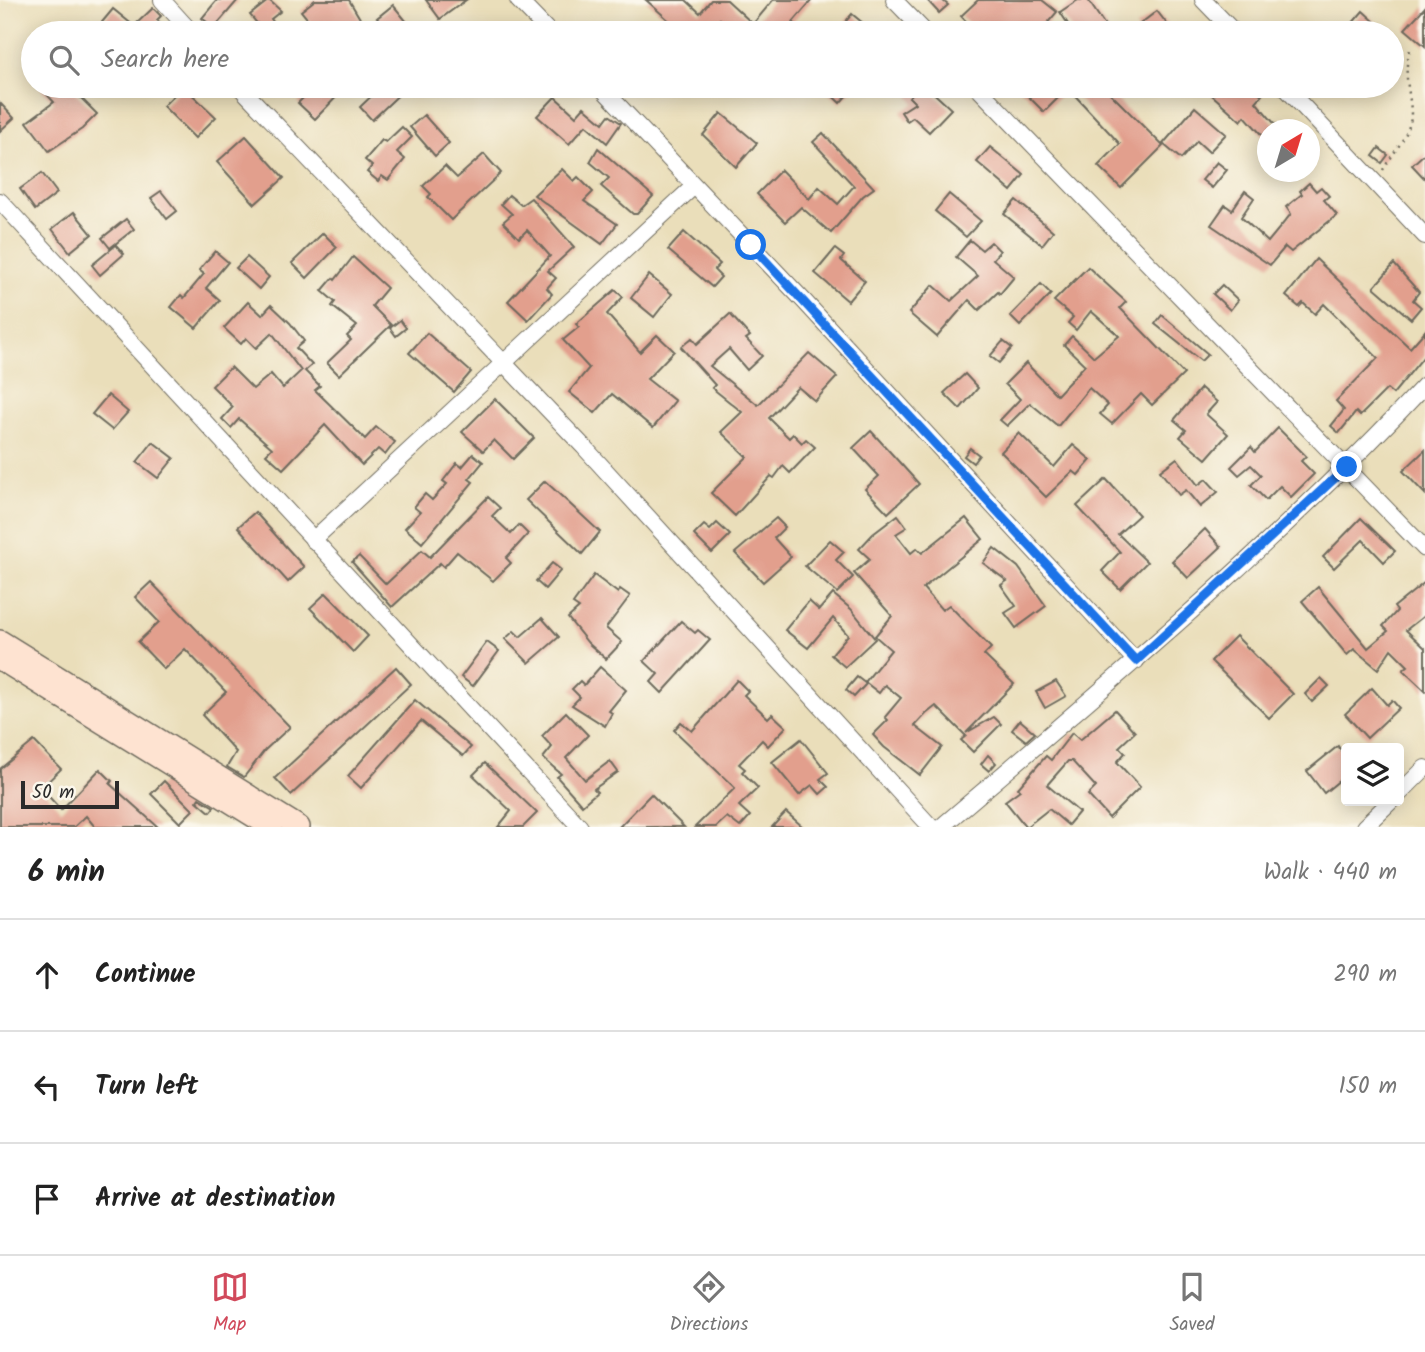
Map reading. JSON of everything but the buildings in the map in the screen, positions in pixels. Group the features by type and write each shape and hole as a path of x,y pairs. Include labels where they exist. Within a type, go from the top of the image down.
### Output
{"street":[{"path":"162,0 181,21"},
{"path":"894,0 914,21"},
{"path":"1203,0 1223,21"},
{"path":"529,4 541,21"},
{"path":"251,98 373,223 501,364 593,457 930,827"},
{"path":"611,98 1136,661"},
{"path":"988,98 1425,549"},
{"path":"1296,98 1425,236"},
{"path":"313,540 694,186"},
{"path":"0,201 580,827"},
{"path":"941,827 1136,661 1347,467 1425,385"},
{"path":"0,641 299,827"},
{"path":"0,659 271,827"},
{"path":"1404,789 1425,768"},
{"path":"1364,827 1386,806"}],"path":[{"path":"1376,182 1407,131 1410,116 1405,64 1410,50"}],"route":[{"path":"751,245 1136,661 1347,467"}]}
